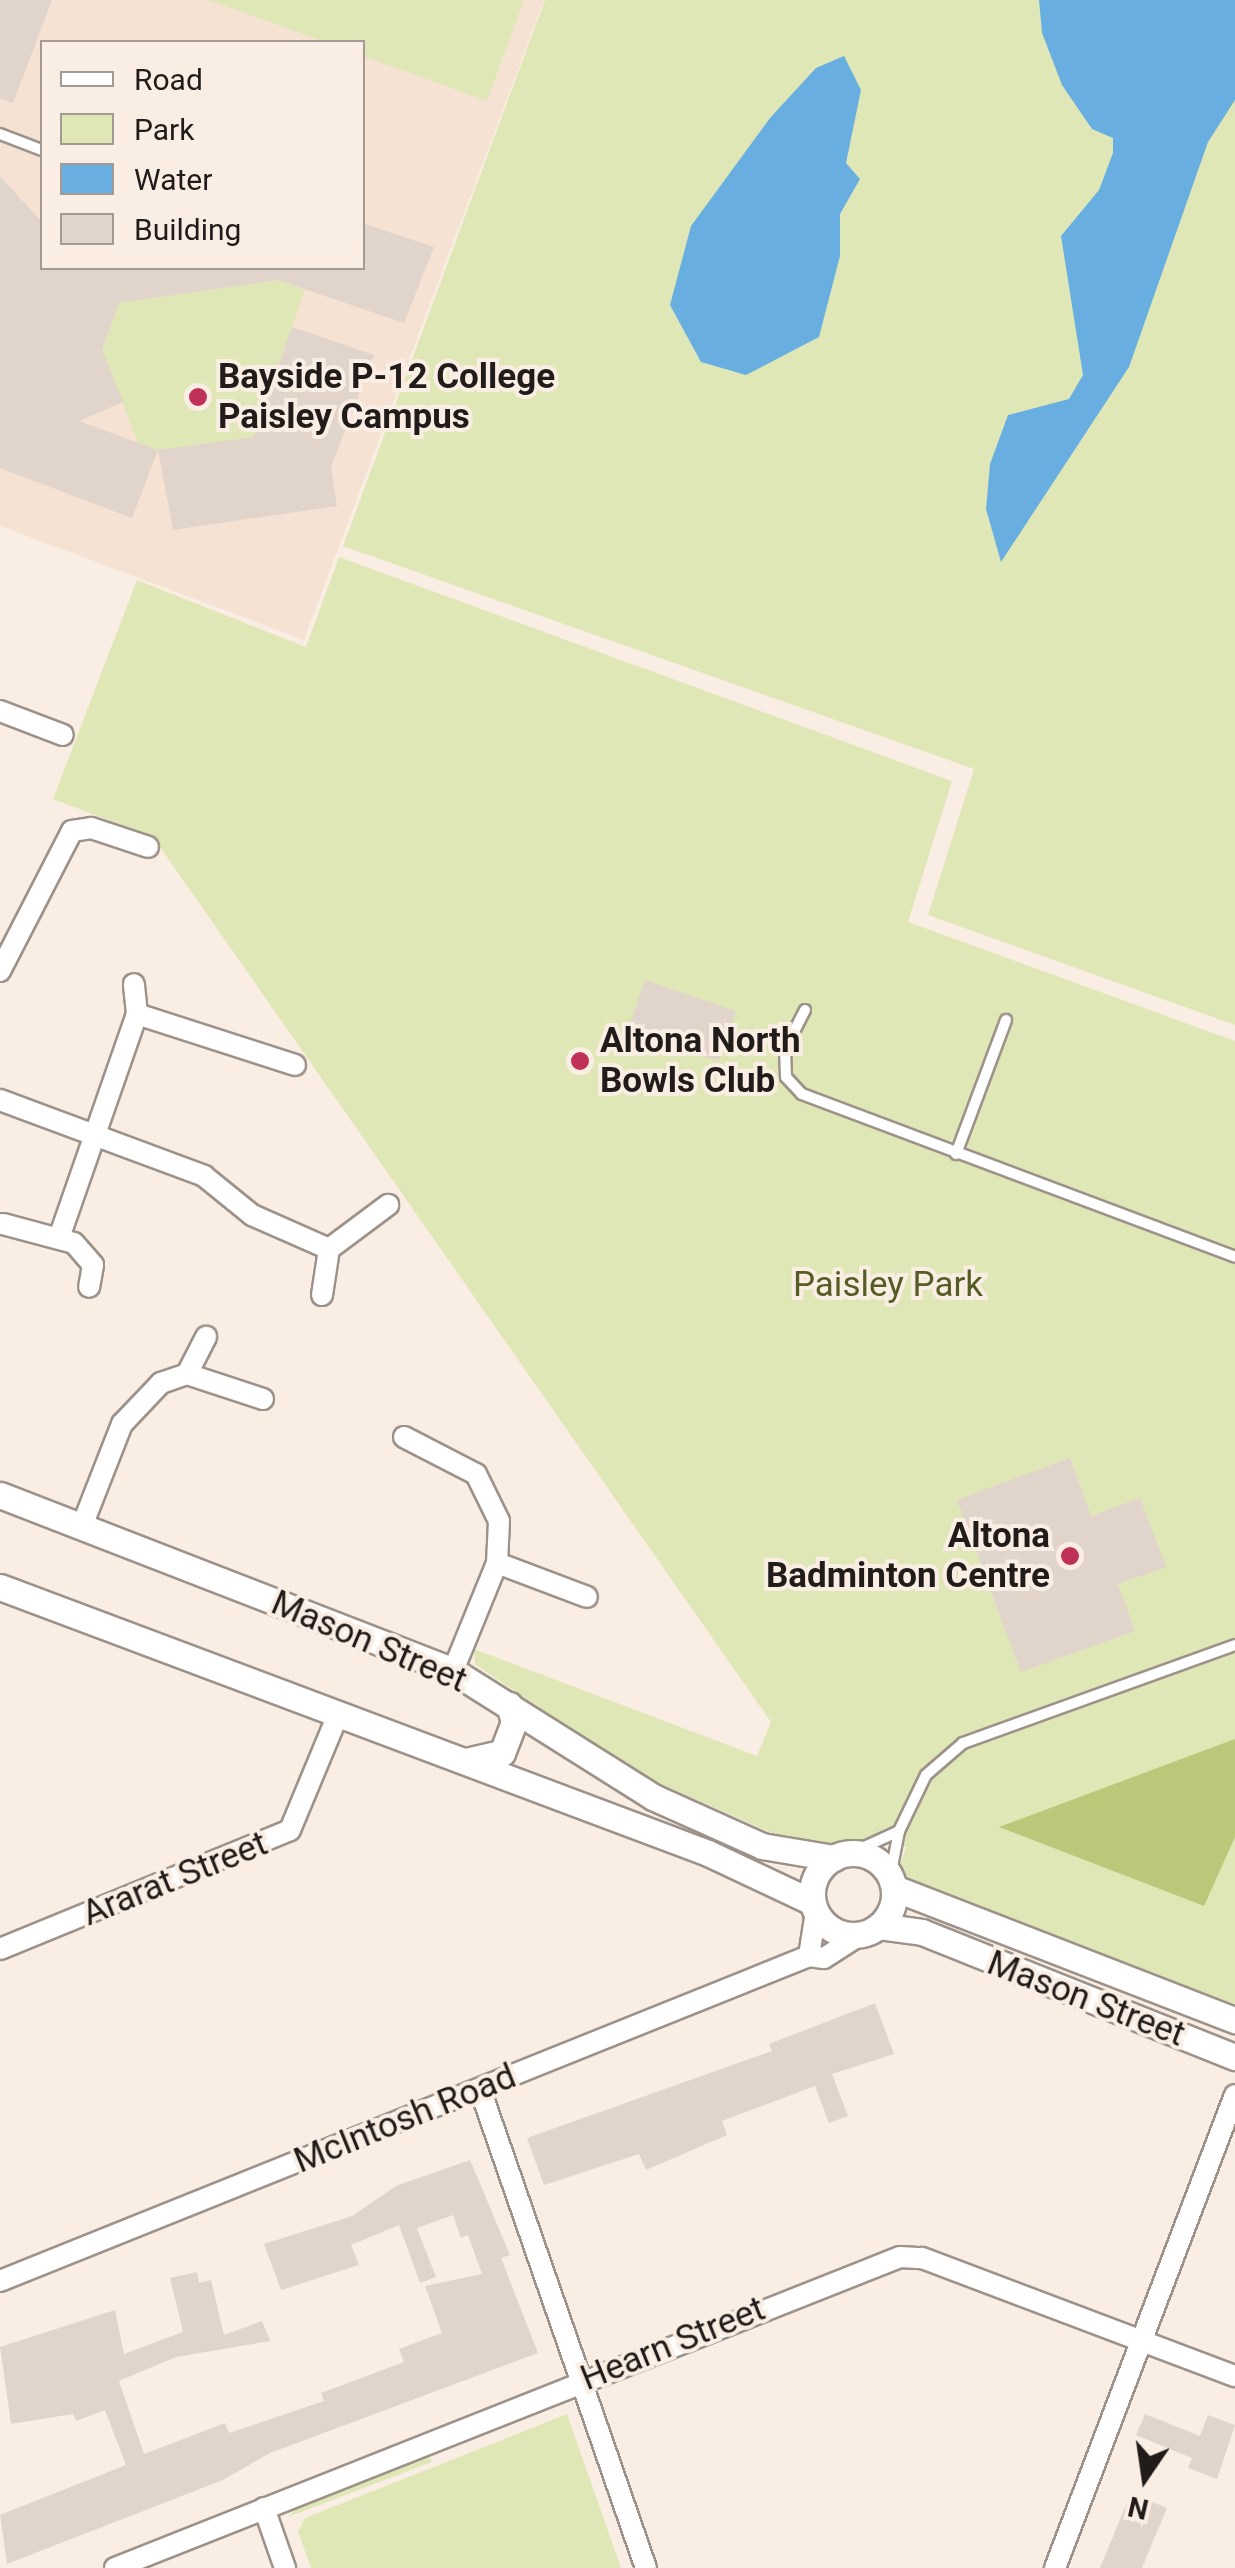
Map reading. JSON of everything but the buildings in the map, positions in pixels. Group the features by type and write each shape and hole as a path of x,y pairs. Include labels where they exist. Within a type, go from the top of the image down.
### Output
{"street":[{"path":"0,711 64,735"},
{"path":"0,971 72,831 91,828 148,847"},
{"path":"60,1235 136,1014 134,984"},
{"path":"136,1014 295,1065"},
{"path":"0,1100 204,1176 252,1215 330,1248"},
{"path":"322,1296 330,1248 388,1205"},
{"path":"4,1224 32,1236 60,1235 92,1264 89,1287"},
{"path":"187,1374 206,1337"},
{"path":"82,1526 122,1424 161,1384 187,1374 263,1399"},
{"path":"404,1436 476,1474 500,1521 497,1563 454,1672"},
{"name":"Mason Street","path":"0,1495 454,1672 653,1797 762,1846 842,1856"},
{"path":"497,1563 587,1597"},
{"path":"0,1587 336,1717 461,1760 814,1907 829,1928 869,1930 892,1882 870,1857 842,1856 818,1872 814,1907 809,1956"},
{"path":"461,1760 492,1761 502,1753 514,1722 509,1705"},
{"name":"Ararat Street","path":"0,1948 290,1830 336,1717"},
{"name":"Mason Street","path":"892,1882 1235,2020"},
{"name":"Mason Street","path":"869,1930 922,1932 1235,2057"},
{"name":"McIntosh Road","path":"0,2281 809,1956 824,1958 869,1930"},
{"path":"480,2089 646,2568"},
{"path":"1055,2568 1235,2095"},
{"name":"Hearn Street","path":"116,2568 900,2256 1235,2376"},
{"path":"264,2508 285,2568"}],"lane":[{"path":"0,134 40,149"},
{"path":"806,1010 786,1049 786,1077 802,1094 1235,1256"},
{"path":"956,1154 1006,1020"},
{"path":"892,1882 899,1832 926,1776 963,1743 1235,1645"},
{"path":"842,1856 899,1832"}],"shaded area":[{"name":"Bayside P-12 College Paisley Campus","path":"0,0 544,0 304,640 0,526"}],"green space":[{"path":"208,0 524,0 487,101 365,57 365,40 319,40"},
{"path":"545,0 1235,0 1235,1025 928,915 974,769 343,546"},
{"path":"278,280 305,290 253,437 158,450 138,443 102,350 119,303"},
{"name":"Paisley Park","path":"339,557 952,781 908,922 1235,1041 1235,2004 905,1883 898,1872 906,1847 880,1833 830,1850 770,1843 772,1833 633,1772 475,1664 474,1649 757,1756 771,1722 153,837 53,799 137,580 306,647"},
{"path":"1235,1739 1235,1837 1204,1906 999,1827"},
{"path":"567,2414 621,2568 311,2568 298,2532 305,2518"},
{"path":"429,2456 432,2462 288,2517 297,2508"}],"water":[{"path":"1039,0 1235,0 1235,100 1208,142 1129,367 1001,562 986,509 990,464 1008,415 1069,399 1083,375 1061,236 1099,190 1113,153 1113,138 1092,129 1062,85 1042,33"},
{"path":"844,56 861,90 846,163 860,179 840,214 840,256 819,337 746,375 701,362 670,305 691,226 770,118 816,68"}],"place":[{"name":"Bayside P-12 College Paisley Campus","path":"198,397"},
{"name":"Altona North Bowls Club","path":"580,1061"},
{"name":"Altona Badminton Centre","path":"1070,1556"}]}
